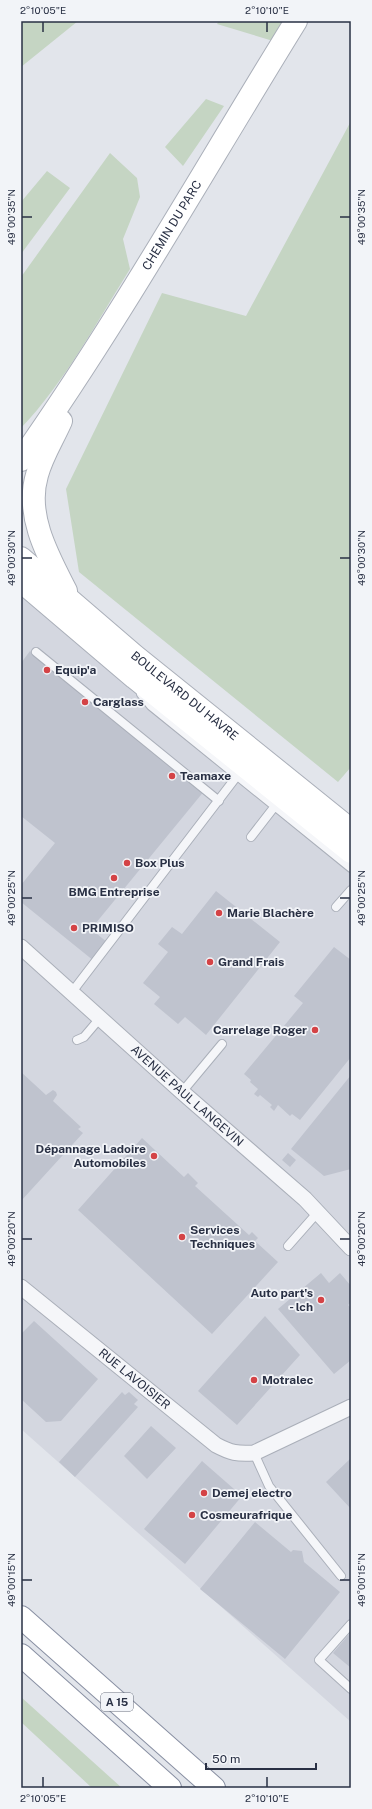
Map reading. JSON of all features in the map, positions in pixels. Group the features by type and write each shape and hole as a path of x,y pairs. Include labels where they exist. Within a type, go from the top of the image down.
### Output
{"main road":[{"name":"CHEMIN DU PARC","path":"21,460 95,349 296,21"},
{"path":"71,601 44,547 38,524 35,502 35,484 42,460 95,349"},
{"name":"CHEMIN DU PARC","path":"21,441 43,428"},
{"name":"BOULEVARD DU HAVRE","path":"21,558 158,675 351,830"},
{"name":"BOULEVARD DU HAVRE","path":"21,581 135,678 351,852"},
{"name":"A 15","path":"21,1617 214,1788"},
{"name":"A 15","path":"21,1655 170,1788"}],"street":[{"name":"AVENUE PAUL LANGEVIN","path":"21,947 318,1212 351,1248"},
{"name":"RUE LAVOISIER","path":"21,1287 216,1445 236,1454 254,1453 351,1407"}],"lane":[{"path":"36,652 219,801"},
{"path":"135,678 141,694 151,706 351,868"},
{"path":"72,992 238,776"},
{"path":"251,838 275,806"},
{"path":"336,907 351,890"},
{"path":"77,1040 84,1037 101,1017"},
{"path":"182,1092 222,1044"},
{"path":"288,1246 318,1212"},
{"path":"254,1453 269,1486 341,1576"},
{"path":"351,1624 319,1660 351,1689"}],"shaded area":[{"path":"21,589 351,864 351,1722 21,1429"}],"green space":[{"path":"21,21 78,21 21,67"},
{"path":"219,21 297,21 283,44 217,24"},
{"path":"206,99 224,106 183,166 165,147"},
{"path":"351,121 351,767 338,782 79,572 66,489 162,293 246,316"},
{"path":"110,153 137,178 140,197 123,239 130,269 66,372 21,428 21,277"},
{"path":"47,171 70,188 21,254 21,202"},
{"path":"21,1697 122,1788 92,1788 21,1722"}],"building":[{"path":"30,651 205,790 91,929 108,943 94,961 21,902 21,885 55,843 21,816 21,663"},
{"path":"216,891 280,942 206,1035 185,1017 178,1024 154,1004 160,997 143,983 168,952 158,944 172,927 182,934"},
{"name":"Carrelage Roger","path":"334,947 351,960 351,1057 300,1120 292,1114 290,1116 278,1105 274,1111 270,1107 272,1105 260,1095 258,1097 254,1094 258,1089 244,1074 303,1003 294,996"},
{"path":"21,1072 46,1095 53,1090 56,1092 57,1095 53,1101 81,1127 78,1129 83,1133 21,1201"},
{"path":"351,1075 351,1169 324,1176 291,1149"},
{"name":"Services Techniques","path":"142,1138 184,1177 188,1173 198,1183 195,1186 249,1235 252,1232 258,1238 255,1241 278,1262 212,1334 78,1210"},
{"path":"288,1153 296,1160 290,1167 282,1160"},
{"path":"321,1273 329,1283 340,1273 351,1286 351,1302 348,1305 351,1308 351,1360 334,1374 278,1309"},
{"path":"265,1316 300,1355 237,1425 198,1391"},
{"path":"34,1321 98,1379 61,1421 46,1422 21,1399 21,1334"},
{"path":"122,1392 125,1395 129,1392 138,1400 134,1404 138,1407 75,1477 59,1462"},
{"path":"151,1426 176,1448 147,1479 124,1456"},
{"path":"351,1458 351,1509 326,1482"},
{"path":"202,1461 242,1496 185,1564 144,1529"},
{"path":"255,1522 291,1552 293,1550 302,1551 304,1562 340,1592 285,1659 200,1589"},
{"path":"351,1632 351,1668 333,1653"}],"place":[{"name":"Equip'a","path":"47,670"},
{"name":"Carglass","path":"85,702"},
{"name":"Teamaxe","path":"172,776"},
{"name":"Box Plus","path":"127,863"},
{"name":"BMG Entreprise","path":"114,878"},
{"name":"Marie Blachère","path":"219,913"},
{"name":"PRIMISO","path":"74,928"},
{"name":"Grand Frais","path":"210,962"},
{"name":"Carrelage Roger","path":"315,1030"},
{"name":"Dépannage Ladoire Automobiles","path":"154,1156"},
{"name":"Services Techniques","path":"182,1237"},
{"name":"Auto part's - lch","path":"321,1300"},
{"name":"Motralec","path":"254,1380"},
{"name":"Demej electro","path":"204,1493"},
{"name":"Cosmeurafrique","path":"192,1515"}]}
